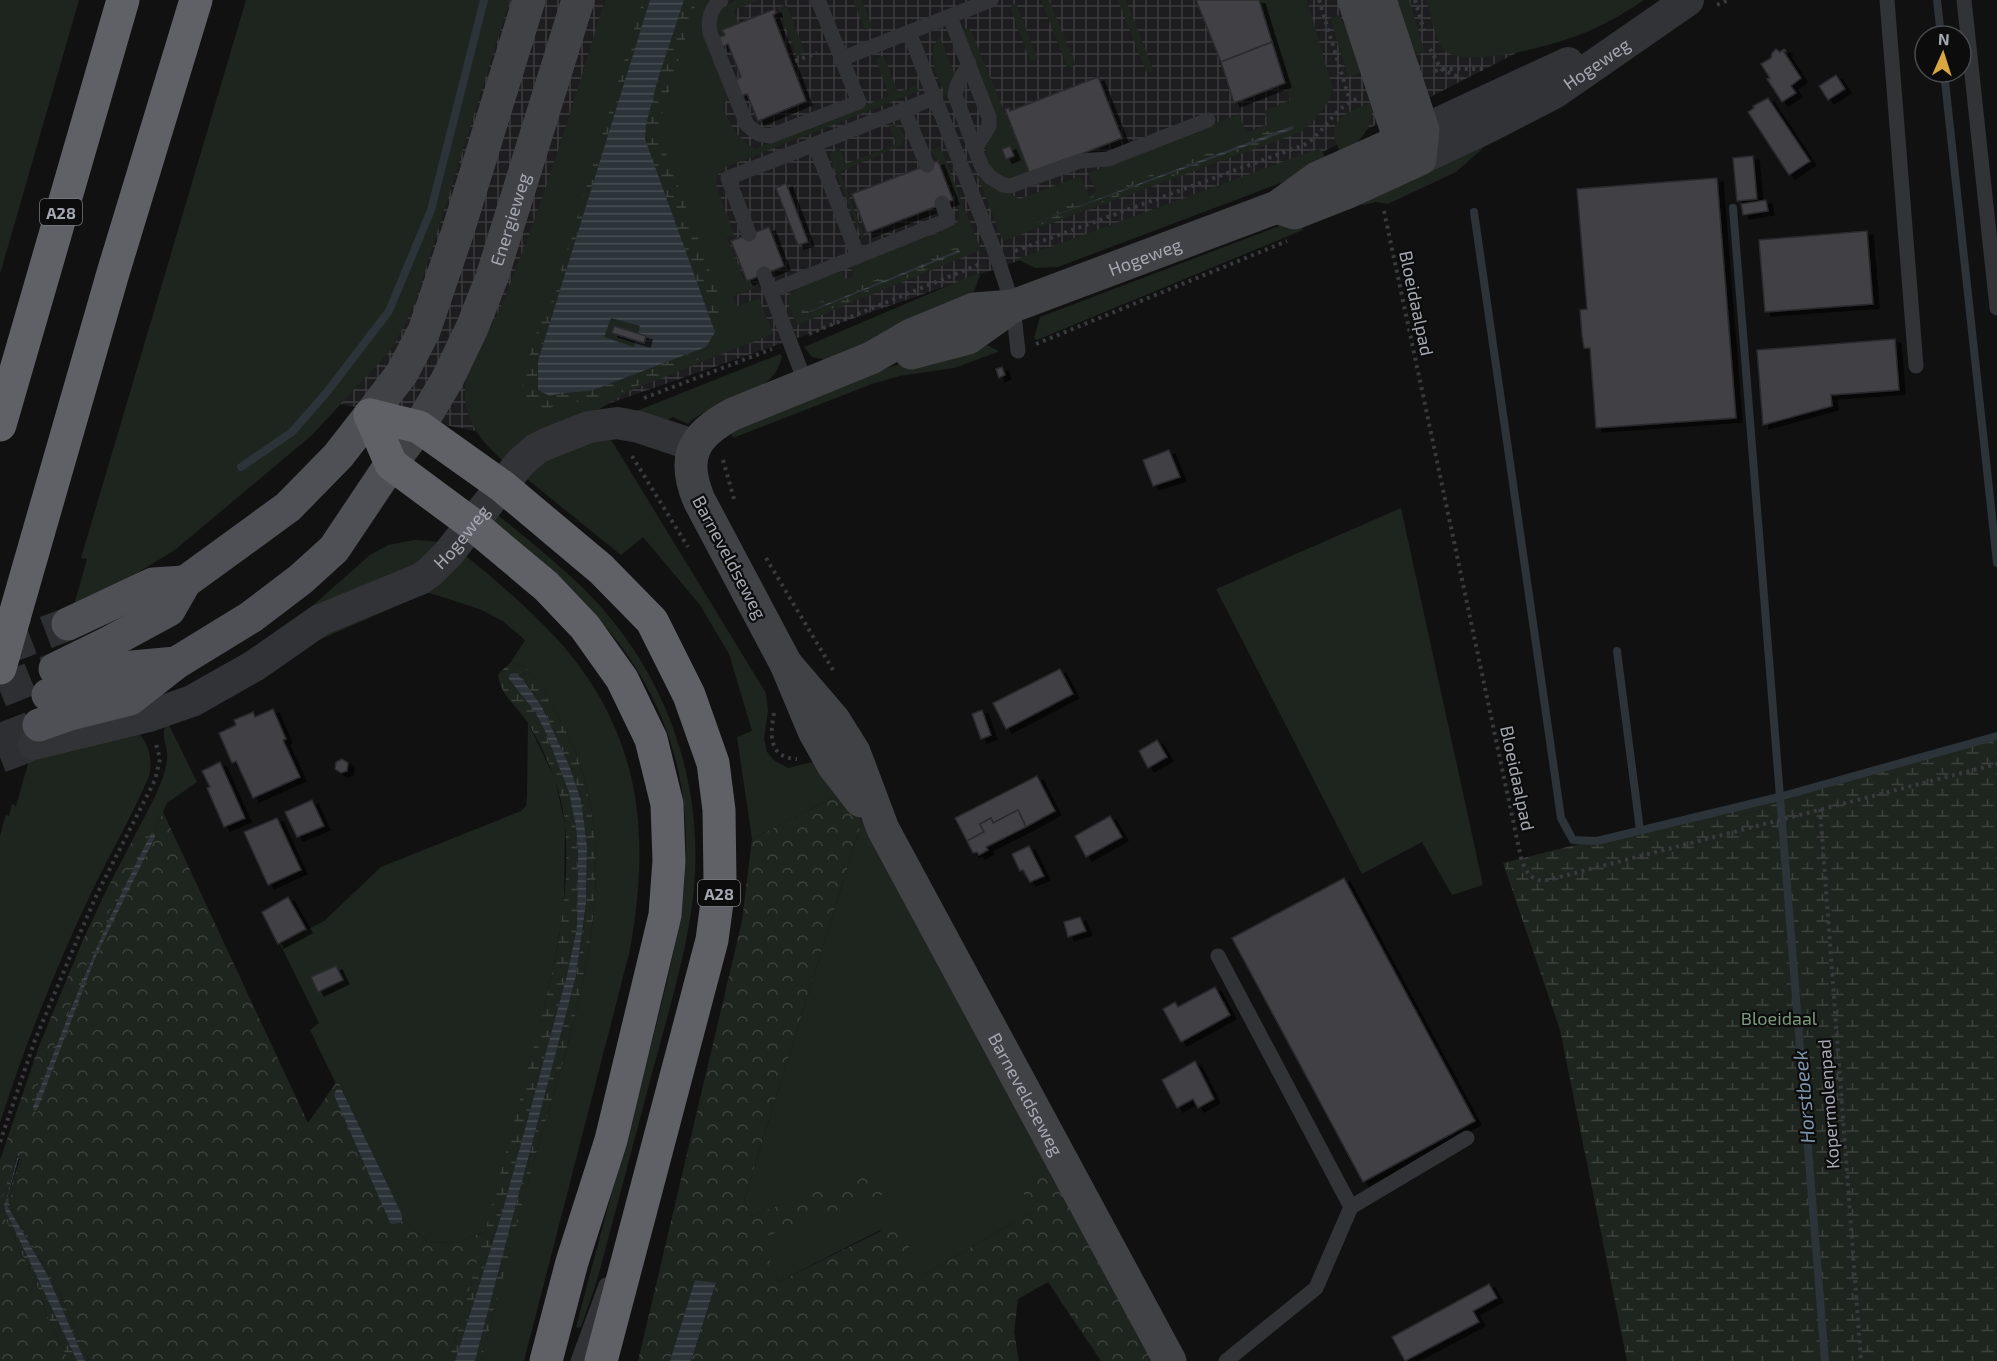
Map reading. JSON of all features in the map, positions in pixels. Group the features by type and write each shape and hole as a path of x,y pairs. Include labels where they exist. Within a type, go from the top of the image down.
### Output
{"highway":[{"name":"A28","path":"0,425 123,0"},
{"path":"0,668 113,273 196,0"},
{"path":"370,415 419,427"},
{"path":"370,415 391,464 471,524 546,586 585,627 622,679 651,739 667,804 669,861 665,915 611,1140 572,1262 546,1361"},
{"name":"A28","path":"419,427 502,486 601,569 652,621 689,695 713,763 719,810 720,880 712,940 601,1361"}],"main road":[{"path":"44,708 110,642 169,610 185,582 288,507 338,456 370,415"},
{"path":"44,708 132,667 176,663 251,617 301,579 334,549 391,464"},
{"path":"68,624 153,584 185,582"}],"street":[{"path":"370,415 402,373 424,331 472,188 529,0"},
{"name":"Energieweg","path":"419,427 447,381 472,328 492,277 578,0"},
{"path":"1354,0 1395,87 1415,143"},
{"path":"1380,0 1395,87"},
{"name":"Hogeweg","path":"710,450 703,433 715,423 762,401 871,358 911,335 974,309 1013,306 1277,207 1317,178 1415,143 1488,127 1554,93 1688,0"},
{"name":"Hogeweg","path":"44,708 149,716 173,709 207,693 254,666 320,620 420,579 448,554 520,463 536,449 589,427 617,423 639,427 710,450"},
{"path":"391,464 419,427"},
{"name":"Barneveldseweg","path":"710,450 691,462 694,487 786,664 814,731 833,765 883,829 1170,1361"}],"lane":[{"path":"721,0 711,12 710,33 743,117 753,130 770,136 859,102 818,0"},
{"path":"841,59 991,0"},
{"path":"1887,0 1916,366"},
{"path":"1964,0 1997,308"},
{"path":"950,17 989,113 990,122 975,149"},
{"path":"909,32 997,257 1013,306 1018,351"},
{"path":"969,63 955,95 982,167 990,177 1003,185 1017,185 1080,161 1108,159 1208,120"},
{"path":"749,234 728,178 934,98"},
{"path":"904,110 927,165"},
{"path":"814,145 858,256"},
{"path":"771,291 948,220 942,203"},
{"path":"764,274 806,384"},
{"path":"1218,956 1351,1207"},
{"path":"1226,1361 1317,1288 1351,1207 1467,1138"},
{"path":"578,1361 607,1282 632,1241"}],"path":[{"path":"1319,0 1350,101"},
{"path":"617,423 616,414 629,405 997,257 1304,146 1318,135 1350,101 1441,69 1430,50 1414,0"},
{"name":"Bloeidaalpad","path":"1384,211 1524,868 1533,878 1544,881 1997,764"},
{"path":"710,450 723,461 738,507"},
{"path":"762,551 838,678"},
{"path":"0,1142 35,1040 77,940 158,771 160,759 149,716"},
{"name":"Kopermolenpad","path":"1820,809 1861,1361"}],"shaded area":[{"path":"314,0 1620,0 1305,161 510,438 301,396"},
{"path":"650,0 684,0 657,82 646,125 645,139 715,332 706,347 593,390 550,396 538,390 538,361","holes":["611,318 640,326 634,347 604,337"]},
{"path":"1292,126 1293,129 1026,226"},
{"path":"959,250 960,252 805,314 824,305"},
{"path":"512,673 516,673 523,680 542,707 569,765 581,800 587,846 586,903 576,976 475,1361 455,1361 502,1213 567,975 577,927 578,853 576,827 569,792 535,712 509,679"},
{"path":"154,833 155,837 96,956 37,1110 34,1111 33,1107 88,969 134,867 151,834"},
{"path":"339,1089 342,1090 402,1215 399,1223 391,1224 389,1220 334,1095"},
{"path":"19,1157 7,1199 8,1207 47,1274 85,1361 77,1361 4,1208"},
{"path":"695,1280 716,1283 691,1361 670,1361"}],"green space":[{"path":"0,0 79,0 0,274"},
{"path":"246,0 510,0 415,303 393,348 312,435 175,550 129,578 74,605 87,559 81,558"},
{"path":"605,0 712,0 704,37 728,97 723,107 735,131 743,141 755,149 889,96 876,60 881,56 884,57 898,92 915,86 919,91 726,167 718,174 716,185 734,235 727,238 745,281 751,278 755,288 733,297 737,306 759,298 773,334 629,391 508,465 483,441 471,422 465,401 466,380 477,352 505,298 526,242 562,139"},
{"path":"643,0 650,0 538,361 537,376 550,396 593,390 706,347 698,360 615,395 584,402 560,402 541,414 524,397 524,375 545,310 549,310"},
{"path":"684,0 697,0 662,114 660,130 662,142 726,315 715,332 645,139 644,130"},
{"path":"736,0 760,0 734,10 738,23 723,29 725,35 718,37 716,25 719,15 726,6"},
{"path":"853,0 862,0 871,28 865,30"},
{"path":"1041,0 1049,0 1076,65 1067,68"},
{"path":"1118,0 1126,0 1153,69 1152,72 1146,72"},
{"path":"1259,0 1307,0 1333,89 1325,106 1310,124 1301,132 1003,241 977,175 987,184 1020,199 1080,176 1089,195 1096,192 1088,173 1239,114 1246,132 1269,124 1264,111 1290,100"},
{"path":"1398,0 1409,0 1425,52 1408,58"},
{"path":"1426,0 1644,0 1604,24 1567,39 1511,54 1472,57 1456,56 1445,51 1436,35"},
{"path":"1016,3 1038,59 1030,61 1010,7"},
{"path":"787,6 805,52 797,56 778,8"},
{"path":"1339,15 1369,70 1348,77 1330,18"},
{"path":"963,28 969,29 972,33 1028,169 1032,173 1014,180 1000,177 987,163 985,148 995,126 962,31"},
{"path":"940,37 955,75 949,90 948,101 933,60 935,44"},
{"path":"1371,103 1369,126 1360,140 1342,156 1334,136 1338,121 1347,113"},
{"path":"1290,123 1295,125 1292,132 1027,230 1022,228 1023,222","holes":["1293,126 1027,227 1026,225"]},
{"path":"895,125 901,129 905,138 902,145 840,172 864,236 862,238 831,161 831,154 839,147 846,164 896,144 889,126"},
{"path":"1491,141 1456,172 1388,204 1375,202 1359,204"},
{"path":"940,146 981,250 797,325 788,301 796,290 842,271 846,279 853,276 851,267 952,227 958,221 959,214 954,195 940,164 930,150"},
{"path":"1318,149 1323,152 1326,166 1058,267 1035,268 1017,259"},
{"path":"1295,220 1303,230 1037,340 1034,338 1040,317"},
{"path":"957,247 962,250 960,256 807,319 800,316 803,309","holes":["959,250 959,252 807,315 824,305"]},
{"path":"978,273 980,276 974,291 967,299 826,360 812,357 804,347"},
{"path":"986,345 998,352 954,368 900,376 872,384 733,438 731,433 858,378 921,358"},
{"path":"780,354 782,356 777,370 768,381 743,396 700,415 688,424 673,417 657,425 634,412"},
{"path":"610,438 766,693 768,711 764,739 767,752 775,761 788,768 820,760 843,793 752,839 737,737 752,731 729,654 700,605 643,537 621,555 522,475 542,455"},
{"path":"1401,508 1483,885 1452,895 1422,842 1362,874 1216,589"},
{"path":"493,511 558,565 603,609 637,655 670,720 682,754 690,789 694,825 693,898 682,961 597,1281 581,1327 578,1328 576,1327 669,974 679,920 685,866 684,813 676,760 657,706 626,653 579,598 487,518"},
{"path":"414,540 445,544 440,551 205,686 159,700 219,671 303,614 370,555 388,545"},
{"path":"460,551 535,616 586,675 607,711 623,748 633,786 638,825 639,865 630,950 524,1361 481,1361 525,1192 564,1057 579,998 590,938 596,879 593,821 580,764 555,711 539,684 525,669 511,662 525,640 504,622 482,610 426,593 292,652"},
{"path":"511,662 527,669 539,684 555,711 580,764 593,821 596,879 590,938 579,998 481,1361 475,1361 576,976 586,903 587,846 581,800 569,765 542,707 516,673 509,679 535,712 570,792 578,853 577,927 567,975 502,1213 455,1361 447,1361 455,1341 473,1276 541,1019 556,955 565,890 565,825 560,799 547,759 535,735 505,694 499,681 498,674"},
{"path":"528,723 555,779 565,824 564,908 555,959 486,1231 455,1243 428,1242 403,1219 338,1081 336,1084 310,1030 319,1023 280,944 324,921 381,867 521,811 526,806 527,797"},
{"path":"169,725 197,782 167,803 155,830 131,843 162,779 167,755 164,731"},
{"path":"138,733 149,753 151,765 149,776 67,945 31,1033 0,1123 0,836 5,817 9,816 12,804 16,806 31,753"},
{"name":"Bloeidaal","path":"1997,740 1997,1361 1627,1361 1560,1030 1503,863"},
{"path":"843,793 862,821 744,1200 751,1216 876,1169 887,1193 761,1238 779,1282 897,1223 923,1275 1030,1213 1021,1186 1053,1170 1153,1361 1101,1361 1048,1282 1018,1299 1014,1332 1019,1361 691,1361 716,1284 696,1280 670,1361 638,1361 742,921 752,839"},
{"path":"163,812 308,1123 338,1080 342,1090 339,1089 402,1220 402,1215 403,1219 428,1242 455,1243 486,1231 455,1341 447,1361 89,1361 59,1292 9,1203 22,1158 17,1156 3,1197 4,1216 69,1361 0,1361 0,1160 39,1046 83,940 131,843 155,830"},
{"path":"862,821 1053,1170 1030,1213 923,1275 880,1230 779,1282 760,1238 886,1193 876,1170 751,1216 744,1200"},
{"path":"155,830 157,835 101,948 38,1112 32,1112 29,1107 103,925 147,834"},
{"path":"19,1155 22,1158 9,1203 59,1292 89,1361 85,1361 47,1274 8,1207 7,1199 20,1159"},
{"path":"16,1160 4,1208 77,1361 69,1361 4,1216 3,1197"}],"building":[{"path":"1196,0 1259,0 1272,42 1221,62"},
{"path":"775,9 776,13 773,15 806,101 758,121 747,94 741,96 735,80 741,77 728,44 722,47 719,37 725,35 722,30"},
{"path":"1272,42 1285,83 1234,103 1221,62"},
{"path":"1776,49 1780,52 1784,49 1786,51 1784,52 1801,78 1791,86 1796,93 1782,102 1767,79 1770,78 1761,64 1771,58"},
{"path":"1836,75 1845,89 1828,100 1819,86"},
{"path":"1098,77 1122,138 1030,174 1005,109 1009,108 1010,111"},
{"path":"1768,98 1810,161 1789,175 1748,112 1754,108 1753,106"},
{"path":"1010,146 1014,156 1006,159 1002,149"},
{"path":"1753,156 1757,199 1737,201 1733,158"},
{"path":"938,161 953,200 867,233 852,194"},
{"path":"1717,178 1736,418 1596,428 1590,348 1584,348 1580,310 1587,309 1577,189"},
{"path":"786,183 808,242 798,245 776,188"},
{"path":"1766,200 1768,211 1743,215 1741,204"},
{"path":"769,227 784,266 747,281 731,241"},
{"path":"1867,231 1873,304 1765,312 1759,240"},
{"path":"614,326 646,336 644,343 612,333"},
{"path":"1895,339 1899,390 1831,395 1832,406 1763,425 1757,350"},
{"path":"1002,367 1005,375 999,378 996,369"},
{"path":"1169,450 1180,477 1153,486 1143,460"},
{"path":"1060,669 1073,694 1006,729 993,703"},
{"path":"273,709 286,739 283,740 300,777 253,798 236,761 232,763 219,733 236,725 234,720 253,712 255,717"},
{"path":"982,710 991,735 981,739 972,714"},
{"path":"1157,740 1167,757 1148,768 1139,751"},
{"path":"342,759 348,763 347,771 341,773 335,769 336,762"},
{"path":"220,762 245,818 224,827 202,771"},
{"path":"1037,776 1055,811 1026,827 1018,810 993,823 991,818 980,824 984,832 967,841 955,818"},
{"path":"312,800 324,826 297,837 285,812"},
{"path":"1018,810 1026,827 986,847 988,850 979,855 977,852 973,853 967,841 984,832 980,824 991,818 993,823"},
{"path":"1110,816 1122,837 1086,857 1075,836"},
{"path":"277,818 301,870 268,885 244,832"},
{"path":"1029,846 1044,876 1030,882 1023,870 1020,871 1012,854"},
{"path":"1344,878 1475,1121 1363,1182 1232,938"},
{"path":"288,897 306,929 278,944 262,912"},
{"path":"1080,917 1086,931 1068,937 1064,922"},
{"path":"336,966 343,980 318,992 311,977"},
{"path":"1215,987 1230,1015 1181,1042 1163,1009 1175,1002 1178,1007"},
{"path":"1195,1061 1214,1099 1198,1108 1193,1099 1177,1108 1162,1080"},
{"path":"1489,1284 1497,1298 1473,1311 1479,1322 1405,1361 1392,1337"}],"waterway":[{"path":"241,467 292,432 327,392 389,311 431,210 484,0"},
{"path":"1937,0 1940,24"},
{"path":"1945,84 1997,563"},
{"name":"Horstbeek","path":"1733,208 1825,1361"},
{"path":"1474,212 1561,818 1573,840 1597,841 1779,797 1997,736"},
{"path":"1617,651 1640,830"}],"tunnel":[{"path":"0,650 68,624"},
{"path":"0,691 55,669"},
{"path":"0,740 39,725"},
{"path":"0,757 34,744"}]}
